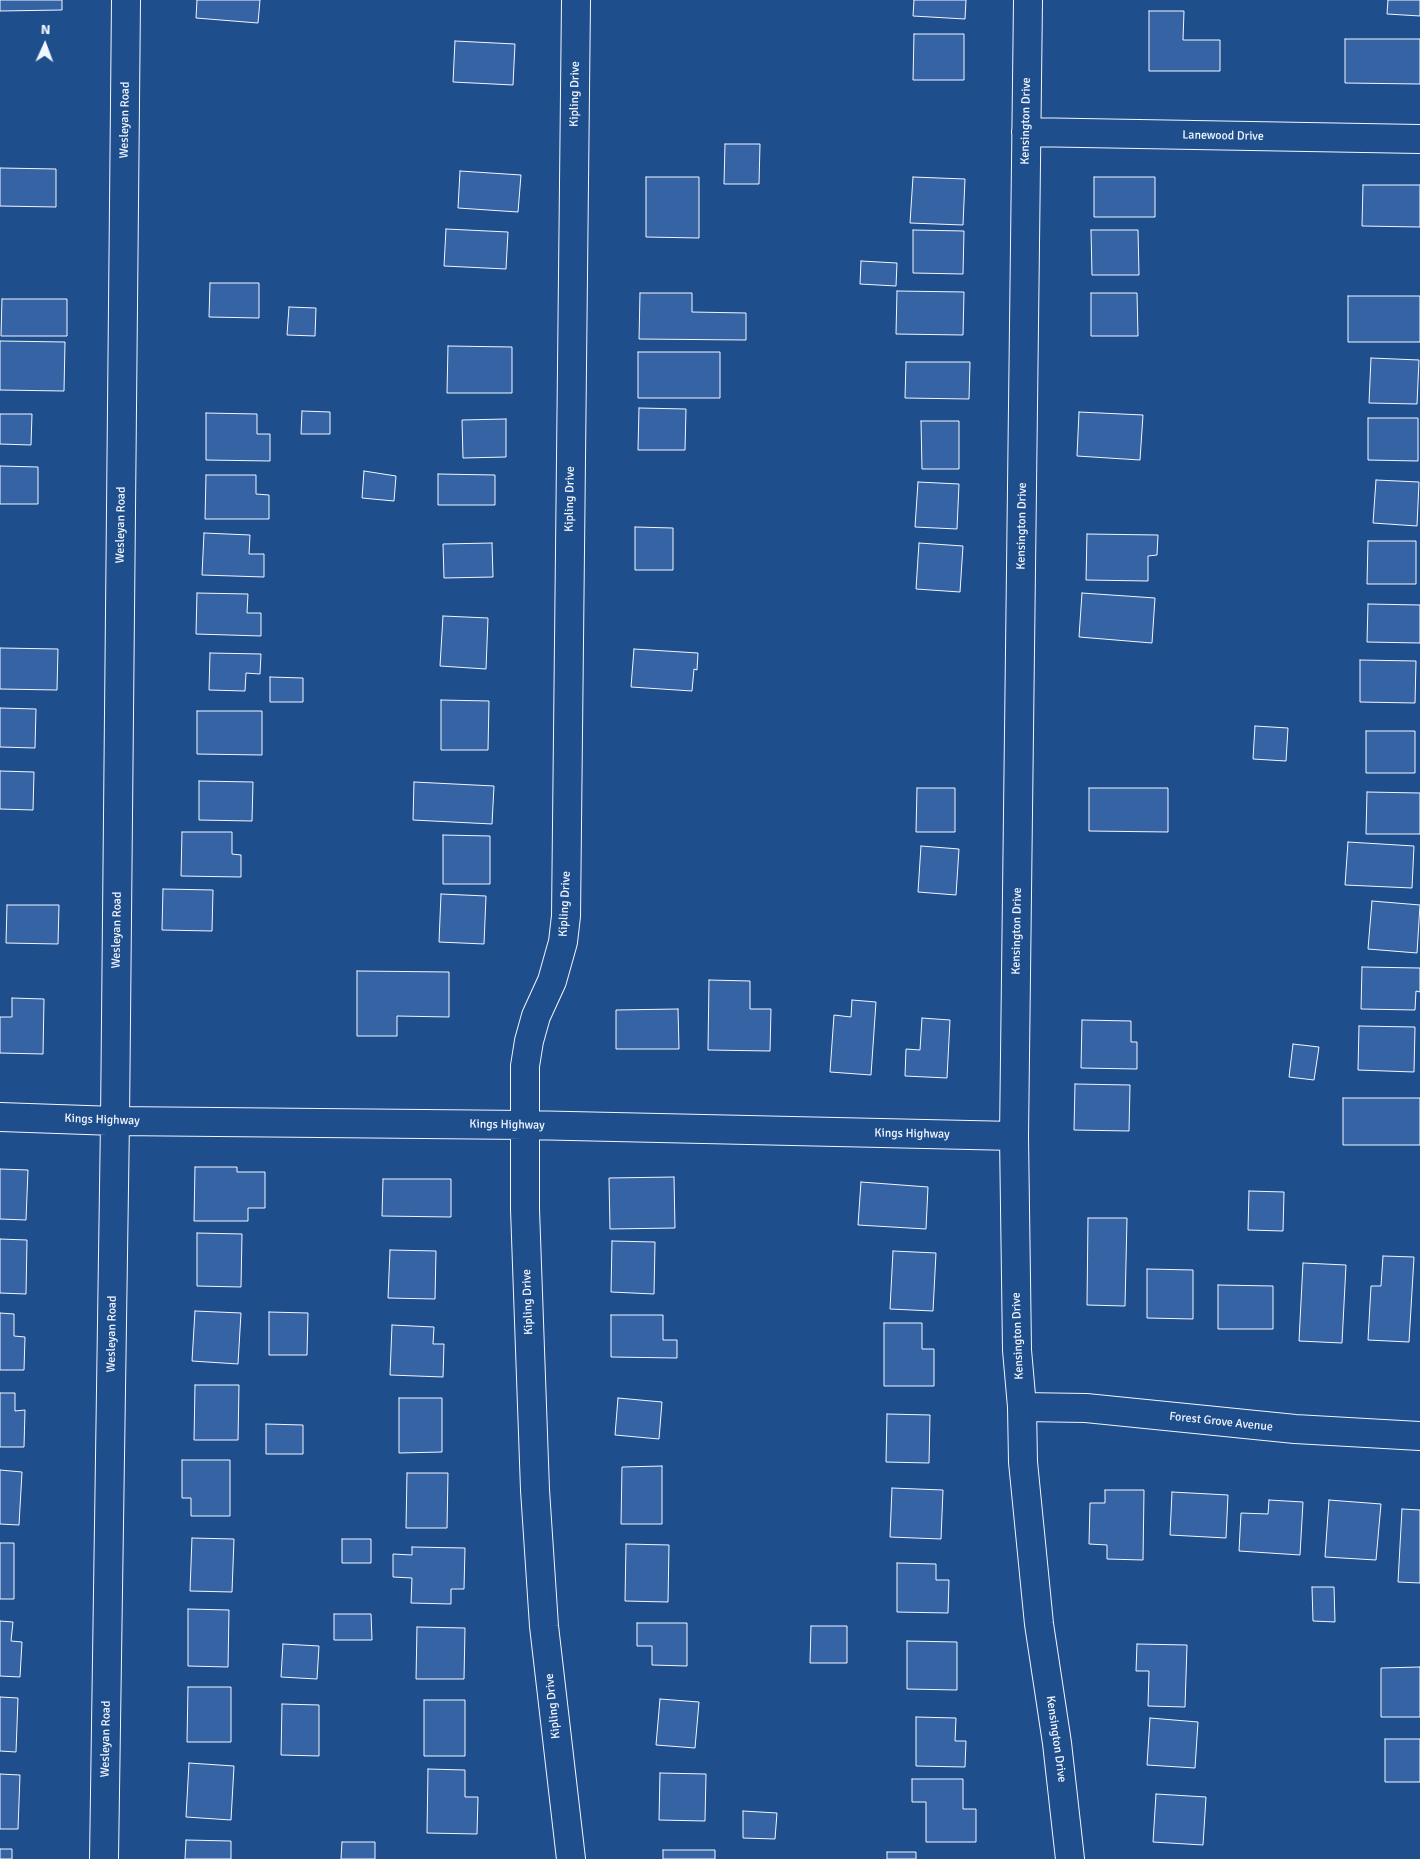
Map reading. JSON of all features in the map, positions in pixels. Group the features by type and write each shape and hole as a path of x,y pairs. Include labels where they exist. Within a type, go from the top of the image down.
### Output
{"street":[{"name":"Wesleyan Road","path":"104,1859 116,1121 126,0"},
{"name":"Kipling Drive","path":"571,1859 544,1626 535,1490 525,1209 526,1066 529,1041 536,1016 552,981 563,942 566,916 576,0"},
{"name":"Kensington Drive","path":"1028,0 1014,1136 1017,1350 1022,1408 1023,1462 1038,1614 1057,1743 1070,1859"},
{"name":"Lanewood Drive","path":"1026,132 1420,139"},
{"name":"Kings Highway","path":"0,1116 116,1121 526,1126 1014,1136"},
{"name":"Forest Grove Avenue","path":"1022,1408 1086,1408 1295,1429 1420,1436"}],"building":[{"path":"0,0 62,0 62,10 0,11"},
{"path":"197,0 260,0 258,23 196,18"},
{"path":"914,0 966,0 965,19 913,16"},
{"path":"1388,0 1420,0 1420,16 1387,14"},
{"path":"1149,11 1184,11 1183,40 1220,40 1220,71 1149,71"},
{"path":"914,34 964,34 964,80 913,80"},
{"path":"1345,39 1420,39 1420,84 1345,83"},
{"path":"455,41 515,44 513,85 453,82"},
{"path":"725,144 760,144 759,184 724,184"},
{"path":"0,168 56,169 56,207 0,206"},
{"path":"460,171 521,175 518,212 458,208"},
{"path":"646,177 699,177 699,238 646,237"},
{"path":"913,177 965,179 963,225 910,223"},
{"path":"1094,177 1155,177 1155,217 1094,217"},
{"path":"1363,185 1420,185 1420,227 1362,226"},
{"path":"446,229 508,232 506,269 444,266"},
{"path":"913,230 964,231 963,274 913,273"},
{"path":"1091,230 1138,230 1139,275 1092,275"},
{"path":"861,261 897,263 896,286 860,284"},
{"path":"210,283 259,283 259,318 209,317"},
{"path":"897,291 964,292 963,335 896,334"},
{"path":"640,293 692,293 692,312 746,313 746,340 639,339"},
{"path":"1091,293 1137,293 1138,336 1091,336"},
{"path":"1348,296 1420,296 1420,342 1348,342"},
{"path":"2,299 67,299 67,336 1,336"},
{"path":"289,307 316,308 315,336 287,335"},
{"path":"0,341 65,342 64,391 0,390"},
{"path":"448,346 512,347 512,393 447,393"},
{"path":"638,352 720,352 720,398 638,398"},
{"path":"1371,358 1419,360 1417,404 1369,403"},
{"path":"906,362 970,362 969,399 905,398"},
{"path":"639,408 686,409 685,450 638,450"},
{"path":"302,411 330,412 330,434 301,434"},
{"path":"1079,412 1143,415 1140,460 1077,456"},
{"path":"206,413 257,414 257,434 270,434 270,461 206,460"},
{"path":"0,414 32,414 31,445 0,444"},
{"path":"1368,418 1418,418 1418,461 1368,460"},
{"path":"506,419 506,457 463,458 462,420"},
{"path":"921,421 959,421 959,469 922,469"},
{"path":"0,466 38,467 38,504 0,504"},
{"path":"364,471 396,476 394,501 362,498"},
{"path":"438,474 495,475 495,505 438,505"},
{"path":"206,475 256,475 256,494 269,495 269,519 205,519"},
{"path":"1376,480 1419,482 1417,526 1373,523"},
{"path":"918,482 959,484 957,529 915,527"},
{"path":"635,527 673,528 673,570 635,570"},
{"path":"204,533 250,535 249,554 264,554 264,577 202,575"},
{"path":"1087,534 1158,535 1157,555 1148,556 1148,581 1086,580"},
{"path":"1368,541 1416,541 1416,584 1367,584"},
{"path":"492,543 493,577 444,578 443,544"},
{"path":"919,543 963,546 960,592 916,589"},
{"path":"197,593 248,594 247,613 261,613 261,636 196,634"},
{"path":"1082,593 1155,598 1152,643 1079,637"},
{"path":"1368,604 1420,605 1420,643 1367,642"},
{"path":"443,616 488,618 486,669 440,666"},
{"path":"0,648 58,649 57,690 0,689"},
{"path":"634,649 698,653 697,670 694,669 692,691 631,687"},
{"path":"210,653 261,654 260,674 246,673 245,691 209,690"},
{"path":"1360,660 1416,661 1415,703 1360,702"},
{"path":"270,677 303,678 303,702 270,702"},
{"path":"441,700 489,701 488,750 441,750"},
{"path":"0,708 36,709 35,748 0,747"},
{"path":"197,711 262,711 262,755 197,754"},
{"path":"1255,726 1288,728 1286,761 1253,759"},
{"path":"1366,731 1415,731 1415,773 1366,773"},
{"path":"0,771 34,772 33,810 0,809"},
{"path":"199,781 253,782 252,821 199,820"},
{"path":"414,782 494,786 492,824 413,820"},
{"path":"917,788 955,788 955,832 916,832"},
{"path":"1089,788 1168,788 1168,832 1089,831"},
{"path":"1367,792 1420,793 1420,834 1366,834"},
{"path":"182,832 232,832 232,854 241,855 241,877 181,876"},
{"path":"443,835 490,836 490,884 443,884"},
{"path":"1348,842 1414,846 1412,888 1345,885"},
{"path":"921,846 959,849 956,895 918,892"},
{"path":"163,889 213,890 212,931 162,930"},
{"path":"441,894 486,896 484,944 439,942"},
{"path":"1372,901 1420,905 1417,953 1368,949"},
{"path":"7,905 59,905 58,944 6,943"},
{"path":"1362,967 1420,968 1420,992 1416,991 1415,1010 1361,1009"},
{"path":"357,971 449,972 449,1017 397,1016 397,1036 357,1036"},
{"path":"709,980 750,981 750,1009 771,1009 770,1051 708,1050"},
{"path":"12,998 44,999 43,1054 0,1053 0,1017 12,1017"},
{"path":"852,1000 876,1002 871,1075 830,1072 834,1015 851,1017"},
{"path":"678,1009 679,1049 616,1049 616,1010"},
{"path":"922,1018 950,1020 947,1078 905,1076 906,1049 920,1050"},
{"path":"1082,1020 1131,1021 1131,1042 1137,1042 1137,1069 1081,1068"},
{"path":"1359,1026 1415,1027 1414,1072 1358,1070"},
{"path":"1293,1044 1319,1047 1314,1080 1289,1077"},
{"path":"1075,1084 1130,1085 1129,1131 1074,1130"},
{"path":"1343,1098 1420,1098 1420,1145 1343,1145"},
{"path":"195,1167 237,1167 237,1172 265,1172 265,1208 248,1208 248,1221 194,1221"},
{"path":"0,1169 28,1170 26,1220 0,1219"},
{"path":"674,1177 675,1228 610,1229 609,1178"},
{"path":"383,1179 451,1179 451,1217 382,1216"},
{"path":"861,1182 928,1187 926,1229 858,1225"},
{"path":"1249,1191 1284,1192 1283,1231 1248,1230"},
{"path":"1088,1218 1127,1218 1125,1306 1087,1305"},
{"path":"197,1233 242,1234 241,1287 197,1286"},
{"path":"0,1239 27,1240 26,1294 0,1293"},
{"path":"612,1241 655,1242 654,1294 611,1292"},
{"path":"390,1250 436,1251 435,1299 388,1298"},
{"path":"893,1251 936,1253 933,1311 890,1309"},
{"path":"1383,1256 1414,1257 1409,1342 1368,1340 1371,1286 1381,1286"},
{"path":"1303,1263 1346,1265 1342,1343 1299,1341"},
{"path":"1147,1269 1193,1270 1193,1319 1147,1318"},
{"path":"1218,1285 1273,1286 1273,1329 1218,1329"},
{"path":"195,1311 241,1313 238,1364 192,1361"},
{"path":"269,1312 308,1313 307,1355 269,1355"},
{"path":"0,1313 14,1314 14,1336 25,1337 24,1370 0,1370"},
{"path":"611,1315 663,1315 663,1340 677,1340 677,1358 611,1357"},
{"path":"884,1323 922,1323 922,1349 934,1349 934,1386 884,1386"},
{"path":"392,1325 434,1327 433,1344 444,1344 443,1377 390,1375"},
{"path":"195,1385 239,1385 238,1440 194,1440"},
{"path":"0,1393 15,1393 15,1411 25,1410 24,1447 0,1447"},
{"path":"399,1398 442,1398 442,1452 399,1453"},
{"path":"618,1398 662,1402 659,1439 615,1435"},
{"path":"887,1414 930,1415 929,1463 886,1462"},
{"path":"266,1424 303,1425 303,1454 266,1454"},
{"path":"182,1460 230,1460 230,1516 191,1516 191,1498 182,1498"},
{"path":"662,1466 662,1524 621,1524 622,1467"},
{"path":"0,1470 22,1472 19,1525 0,1524"},
{"path":"407,1473 448,1473 447,1528 406,1528"},
{"path":"892,1488 943,1490 941,1539 890,1537"},
{"path":"1105,1490 1144,1490 1143,1560 1107,1559 1107,1545 1089,1544 1090,1503 1105,1503"},
{"path":"1172,1492 1228,1495 1226,1538 1170,1535"},
{"path":"1269,1500 1303,1502 1300,1555 1239,1551 1241,1513 1268,1514"},
{"path":"1329,1500 1381,1504 1376,1560 1325,1557"},
{"path":"1402,1509 1420,1510 1420,1583 1398,1582"},
{"path":"192,1538 234,1539 232,1592 190,1591"},
{"path":"342,1539 371,1539 371,1563 342,1563"},
{"path":"0,1543 14,1543 14,1599 0,1599"},
{"path":"626,1544 669,1545 668,1602 625,1601"},
{"path":"412,1547 465,1548 464,1589 451,1589 451,1604 411,1603 412,1578 393,1577 393,1554 412,1555"},
{"path":"897,1563 936,1564 936,1580 949,1580 948,1613 897,1612"},
{"path":"1312,1587 1334,1587 1335,1622 1313,1621"},
{"path":"188,1609 229,1610 228,1667 188,1666"},
{"path":"334,1614 371,1614 372,1640 334,1640"},
{"path":"0,1621 13,1622 11,1641 22,1642 20,1677 0,1676"},
{"path":"637,1623 687,1623 687,1666 652,1665 652,1646 637,1646"},
{"path":"811,1626 847,1626 847,1663 810,1663"},
{"path":"417,1627 465,1628 464,1679 416,1679"},
{"path":"907,1641 957,1642 957,1690 907,1689"},
{"path":"283,1644 319,1646 317,1679 281,1677"},
{"path":"1137,1644 1187,1645 1185,1707 1148,1706 1149,1671 1136,1671"},
{"path":"1420,1667 1420,1717 1381,1717 1381,1668"},
{"path":"188,1687 231,1687 231,1742 187,1742"},
{"path":"0,1697 18,1698 16,1752 0,1751"},
{"path":"660,1699 699,1702 695,1748 656,1745"},
{"path":"424,1700 465,1700 465,1756 424,1756"},
{"path":"282,1704 319,1705 319,1756 281,1755"},
{"path":"916,1717 956,1718 955,1741 966,1741 965,1767 916,1766"},
{"path":"1150,1718 1198,1722 1195,1768 1147,1765"},
{"path":"1385,1739 1420,1739 1420,1782 1385,1782"},
{"path":"189,1763 234,1766 231,1820 186,1817"},
{"path":"428,1769 465,1770 465,1797 478,1797 477,1834 427,1833"},
{"path":"660,1773 706,1774 705,1821 659,1820"},
{"path":"0,1774 20,1775 18,1829 0,1829"},
{"path":"912,1779 963,1779 963,1809 976,1809 976,1842 926,1842 926,1802 912,1802"},
{"path":"1156,1794 1206,1797 1203,1845 1153,1842"},
{"path":"743,1811 777,1813 775,1839 743,1838"},
{"path":"186,1840 231,1841 231,1859 185,1859"},
{"path":"342,1842 375,1842 375,1859 341,1859"},
{"path":"0,1849 12,1849 12,1859 0,1859"},
{"path":"663,1850 715,1850 715,1859 663,1859"},
{"path":"887,1852 916,1852 916,1859 887,1859"}]}
